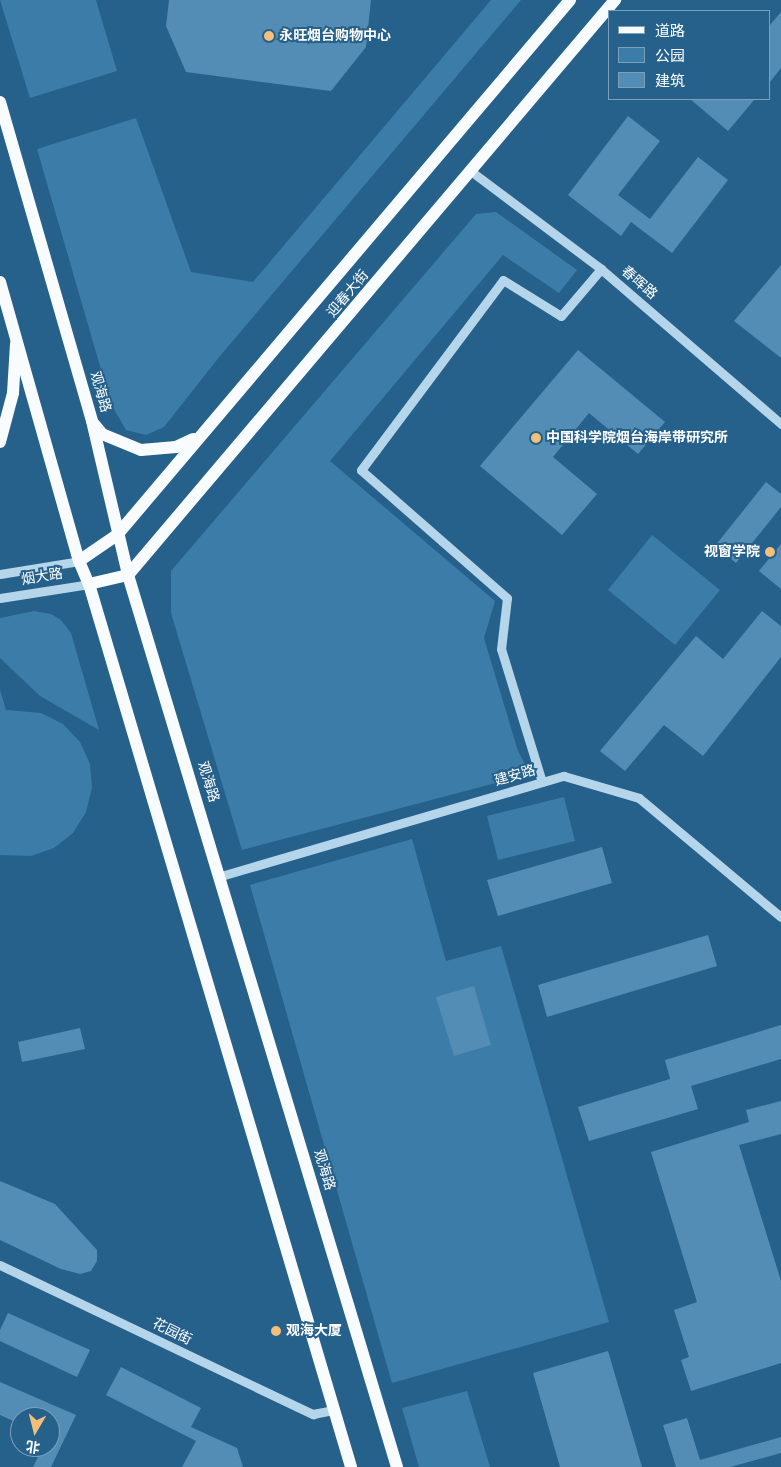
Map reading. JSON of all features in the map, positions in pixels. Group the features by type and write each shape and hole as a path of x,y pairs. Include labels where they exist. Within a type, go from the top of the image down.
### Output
{"main road":[{"name":"迎春大街","path":"79,561 116,535 570,0"},
{"name":"迎春大街","path":"128,575 472,172 616,0"},
{"name":"观海路","path":"0,102 92,421 116,535 221,876 397,1467"},
{"path":"0,282 17,332 79,561 89,584 351,1467"},
{"path":"0,442 12,393 17,332"},
{"path":"92,421 102,434 141,450 176,447 198,437"},
{"path":"89,584 128,575"}],"street":[{"name":"春晖路","path":"472,172 601,269 781,424"},
{"path":"542,782 501,649 507,598 361,470 503,280 561,316 601,269"},
{"name":"烟大路","path":"0,574 79,561"},
{"name":"烟大路","path":"0,598 89,584"},
{"name":"建安路","path":"221,876 564,776 639,798 781,918"},
{"name":"花园街","path":"0,1265 314,1414 334,1410"}],"green space":[{"path":"0,0 96,0 117,71 30,98"},
{"path":"491,0 521,0 220,356 164,427 146,435 126,430 111,404 37,149 136,118 191,272 253,282"},
{"path":"496,212 577,270 559,293 503,255 330,461 495,601 484,638 518,751 530,774 242,850 171,613 171,571 476,214"},
{"path":"652,535 720,590 675,645 608,590"},
{"path":"34,611 51,614 61,620 71,633 99,730 40,696 0,658 0,618"},
{"path":"0,690 6,710 41,713 63,724 80,742 90,764 92,788 86,812 73,833 54,848 31,856 0,855"},
{"path":"564,797 575,841 498,860 487,816"},
{"path":"412,839 446,961 501,946 609,1322 392,1383 250,885"},
{"path":"467,1391 490,1467 419,1467 402,1408"}],"building":[{"name":"永旺烟台购物中心","path":"169,0 371,0 366,47 331,91 186,72 166,26"},
{"path":"781,12 781,68 771,81 771,24"},
{"path":"691,100 754,100 728,131"},
{"path":"628,116 660,141 618,195 650,219 698,157 728,180 672,253 631,222 621,236 568,195"},
{"path":"781,265 781,358 734,321"},
{"name":"中国科学院烟台海岸带研究所","path":"578,350 665,422 638,454 589,413 553,457 597,494 562,535 480,466"},
{"path":"766,482 781,494 781,507 736,563 715,546"},
{"path":"781,544 781,589 759,571"},
{"path":"762,611 781,626 781,657 703,756 664,725 625,771 600,751 696,636 723,659"},
{"path":"602,847 612,883 498,916 487,880"},
{"path":"708,935 717,966 547,1017 538,985"},
{"path":"474,986 491,1045 454,1056 436,997"},
{"path":"781,1025 781,1059 691,1086 698,1109 589,1141 578,1107 670,1079 665,1060"},
{"path":"80,1028 85,1049 22,1062 18,1042"},
{"path":"781,1101 781,1134 739,1145 781,1281 781,1363 691,1391 681,1360 689,1357 674,1310 697,1302 651,1152 749,1122 746,1110"},
{"path":"0,1181 55,1204 97,1250 97,1261 91,1271 80,1274 61,1269 0,1240"},
{"path":"8,1313 90,1350 77,1377 0,1341 0,1330"},
{"path":"608,1351 642,1467 560,1467 533,1373"},
{"path":"121,1367 201,1408 191,1427 237,1448 243,1467 182,1467 196,1441 106,1395"},
{"path":"0,1382 58,1407 10,1407 10,1420 0,1415"},
{"path":"60,1408 76,1415 60,1448"},
{"path":"687,1418 700,1460 781,1437 781,1453 730,1467 676,1467 663,1425"},
{"path":"38,1457 56,1457 51,1467 33,1467"}],"place":[{"name":"永旺烟台购物中心","path":"269,36"},
{"name":"中国科学院烟台海岸带研究所","path":"536,438"},
{"name":"视窗学院","path":"770,552"},
{"name":"观海大厦","path":"276,1331"}]}
